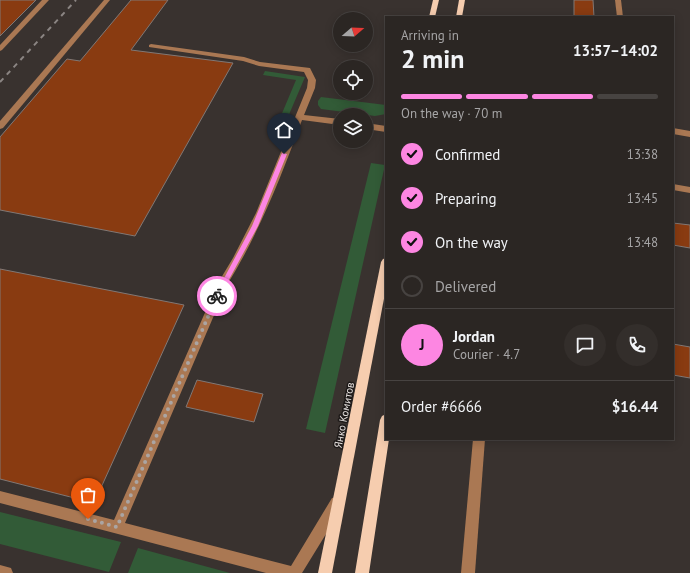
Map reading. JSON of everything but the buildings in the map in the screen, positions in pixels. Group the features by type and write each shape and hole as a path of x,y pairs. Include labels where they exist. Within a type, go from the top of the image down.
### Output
{"main road":[{"path":"432,16 436,0"},
{"path":"459,16 462,0"},
{"name":"Янко Комитов","path":"325,573 385,267"},
{"path":"362,573 385,426"}],"street":[{"path":"0,49 46,0"},
{"path":"0,126 107,0"},
{"path":"618,0 620,16"},
{"path":"117,527 223,283 234,266 255,226 312,88 312,80 307,70 259,64 244,59 151,46"},
{"path":"300,117 333,121"},
{"path":"373,127 385,129"},
{"path":"674,131 690,134"},
{"path":"674,187 690,190"},
{"path":"468,573 478,440"},
{"path":"0,497 293,573 341,496"},
{"path":"0,572 6,573"}],"green space":[{"path":"265,71 305,77 282,131 275,130 296,80 263,75"},
{"path":"321,97 333,98 333,100 385,105 385,114 373,116 373,108 333,108 333,111 321,109 318,105 318,101"},
{"path":"371,163 385,165 325,433 306,429"},
{"path":"0,512 121,542 109,572 0,544"},
{"path":"138,548 230,573 128,573"}],"railway":[{"path":"0,82 76,0"}],"way so far":[{"path":"88,519 117,527 217,296"}],"route":[{"path":"217,296 223,283 243,251 255,226 284,154"}]}
